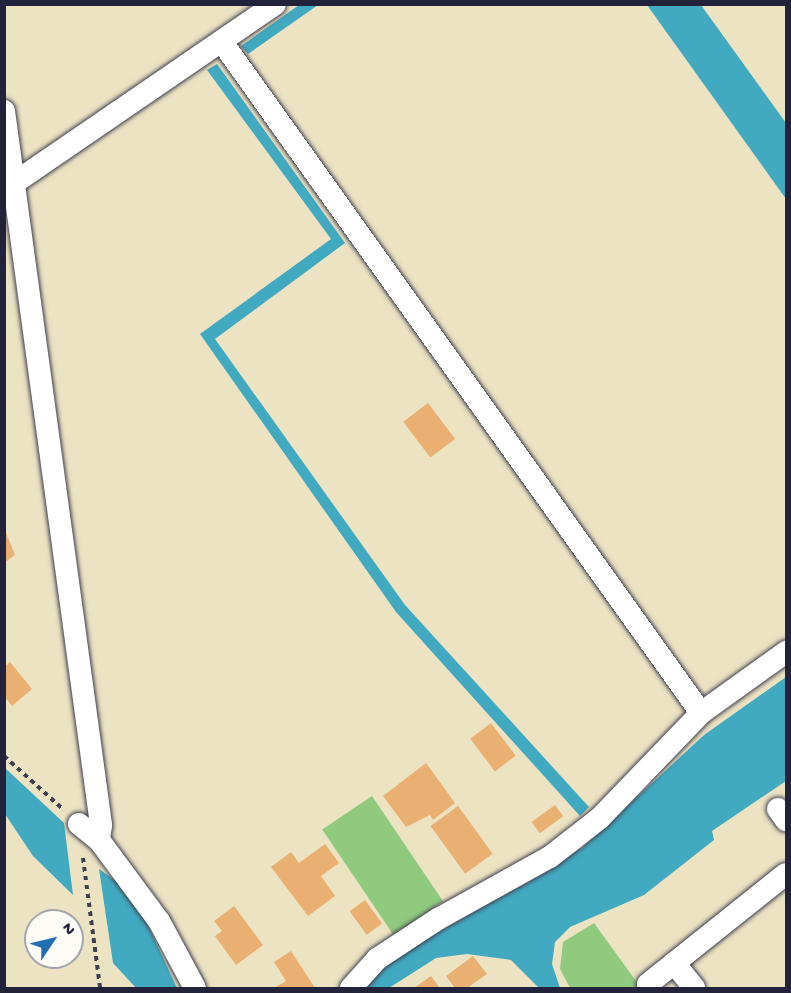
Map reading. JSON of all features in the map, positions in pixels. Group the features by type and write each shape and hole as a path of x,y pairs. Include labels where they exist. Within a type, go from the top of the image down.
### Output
{"street":[{"path":"14,183 275,4"},
{"path":"222,42 701,713"},
{"path":"4,111 101,825 99,840"},
{"path":"351,988 377,959 420,931 550,857 600,818 701,713 786,652"},
{"path":"79,824 99,840 169,937 195,988"},
{"path":"648,984 786,874"},
{"path":"674,963 694,988"}],"path":[{"path":"4,756 79,824"}],"green space":[{"path":"372,796 443,901 393,935 322,830"},
{"path":"594,923 641,988 570,988 560,969 563,942"}],"water":[{"path":"299,5 318,5 248,54 241,46"},
{"path":"647,5 701,5 786,123 786,199"},
{"path":"217,64 345,243 215,339 405,605 589,807 580,816 396,612 200,334 331,239 207,70"},
{"path":"786,677 786,781 712,831 714,840 644,895 570,927 555,942 552,964 560,988 539,988 511,960 467,954 436,958 389,988 361,988 391,960 582,848 704,735"},
{"path":"4,767 64,823 73,895 33,856 5,814"},
{"path":"99,869 116,881 146,921 177,988 136,988 113,963"}],"building":[{"path":"428,403 455,439 430,458 403,422"},
{"path":"4,528 15,555 4,563"},
{"path":"10,662 32,689 12,706 4,696 4,667"},
{"path":"491,723 516,756 495,771 470,739"},
{"path":"426,763 455,803 433,820 430,815 406,827 383,796"},
{"path":"555,805 563,816 540,833 532,822"},
{"path":"458,806 493,854 465,874 430,826"},
{"path":"325,844 339,863 321,876 335,896 308,916 271,867 291,852 299,863"},
{"path":"365,900 382,923 367,935 350,911"},
{"path":"234,906 263,945 236,965 215,936 222,931 214,921"},
{"path":"291,951 315,988 274,988 286,981 274,962"},
{"path":"473,956 487,974 467,988 455,988 446,976"},
{"path":"431,976 440,988 414,988"}]}
